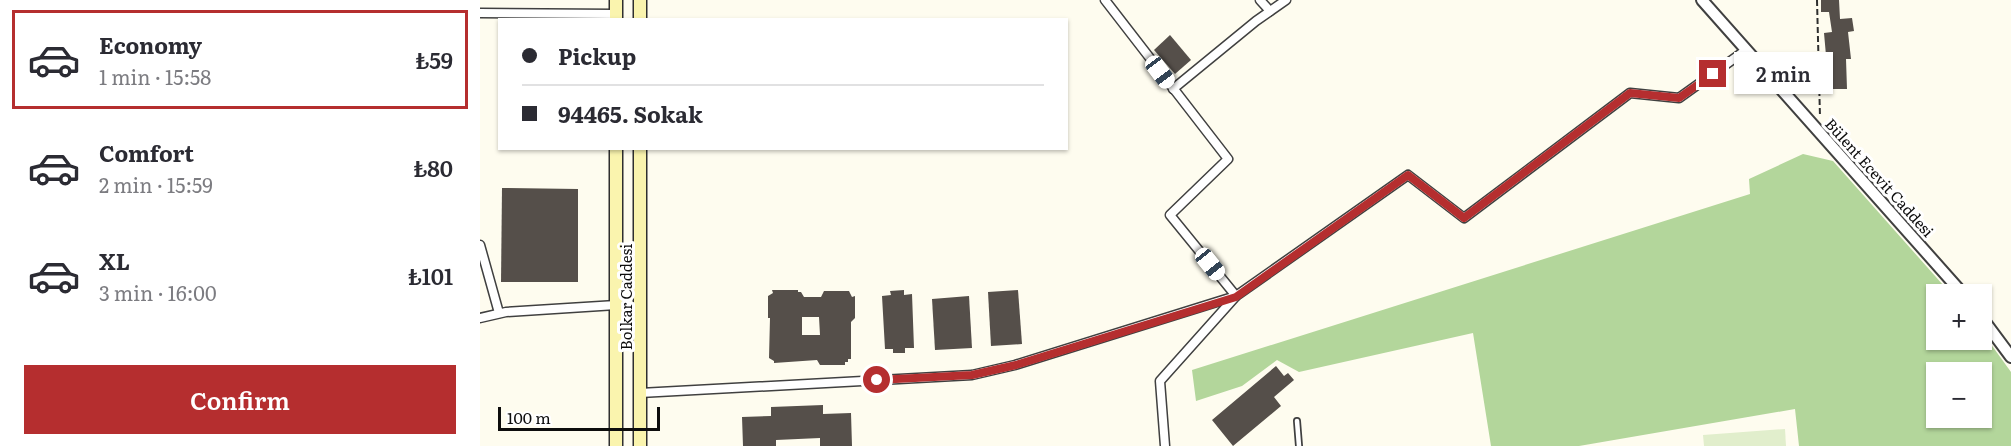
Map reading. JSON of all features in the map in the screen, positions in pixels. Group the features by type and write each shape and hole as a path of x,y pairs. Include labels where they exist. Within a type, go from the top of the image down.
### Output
{"main road":[{"path":"616,0 616,17"},
{"path":"640,0 640,18"},
{"name":"Bolkar Caddesi","path":"616,150 616,446"},
{"name":"Bolkar Caddesi","path":"640,150 640,446"}],"street":[{"path":"1105,0 1228,159 1170,215 1236,297"},
{"path":"1260,0 1270,11"},
{"path":"1173,89 1286,0"},
{"name":"Bülent Ecevit Caddesi","path":"1702,0 1954,284"},
{"path":"480,13 616,17"},
{"path":"1165,446 1160,381 1236,297 1408,175 1464,218 1630,93 1679,98 1746,50"},
{"path":"480,245 499,313"},
{"path":"640,393 972,375 1016,365 1236,297"},
{"path":"480,318 499,313 616,305"},
{"path":"1992,331 2011,357"}],"lane":[{"path":"1297,421 1299,446"}],"path":[{"path":"1817,0 1821,101 1818,131"}],"green space":[{"path":"1803,154 1833,161 1942,284 1926,284 1926,350 1992,350 1992,346 2011,372 2011,446 1799,446 1795,409 1579,446 1491,446 1473,333 1299,372 1277,360 1242,386 1196,401 1192,370 1750,194 1749,179"},
{"path":"1785,429 1786,446 1704,446 1703,435"}],"building":[{"path":"1821,0 1839,0 1840,19 1852,18 1854,31 1848,32 1851,59 1846,59 1847,89 1829,89 1824,33 1832,32 1829,12 1821,12"},
{"path":"1170,35 1191,60 1175,74 1154,50"},
{"path":"502,188 578,189 578,282 501,282"},
{"path":"772,290 798,290 804,297 821,297 824,291 849,291 852,297 855,296 855,318 851,322 851,359 845,362 845,365 820,365 817,360 774,363 769,358 770,318 768,318 768,296 773,293","holes":["802,317 819,317 820,335 802,335"]},
{"path":"904,290 904,295 912,294 914,348 905,348 905,353 893,353 893,349 885,349 882,296 891,295 890,291"},
{"path":"1018,290 1022,344 991,346 988,292"},
{"path":"969,296 972,348 935,350 932,299"},
{"path":"1276,366 1284,376 1288,373 1294,380 1274,397 1281,406 1233,446 1212,420"},
{"path":"823,405 823,414 851,413 852,446 820,446 820,438 776,440 776,446 743,446 742,417 771,416 771,407"}],"route":[{"path":"877,380 972,375 1016,365 1236,297 1408,175 1464,218 1630,93 1679,98 1713,74"}]}
